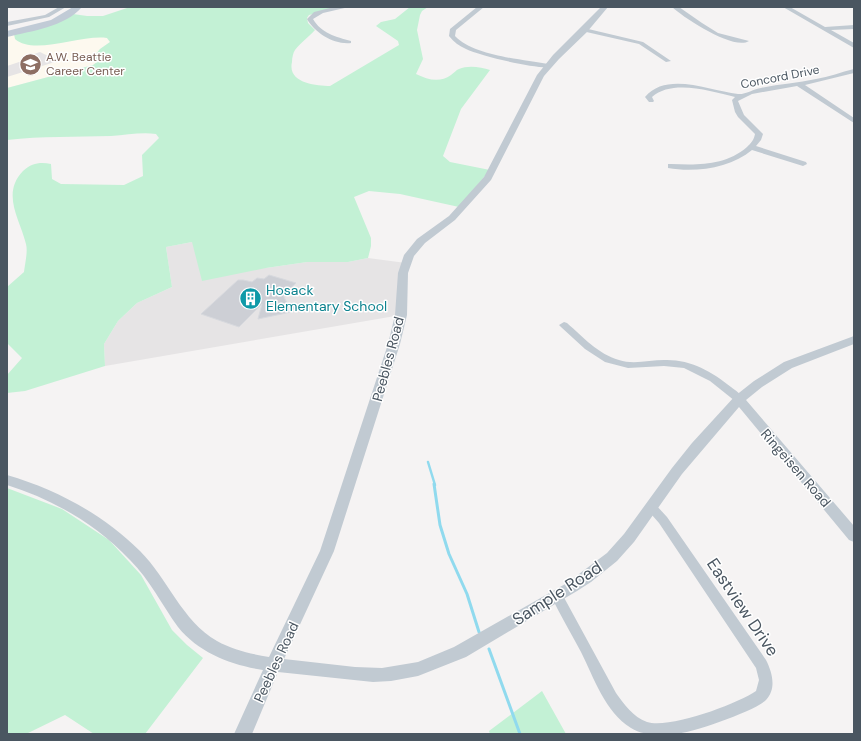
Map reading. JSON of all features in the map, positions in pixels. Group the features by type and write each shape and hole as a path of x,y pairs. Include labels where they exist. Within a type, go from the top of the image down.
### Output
{"main road":[{"path":"7,34 59,19 78,7"}],"street":[{"path":"8,24 47,16 63,7"},
{"path":"346,7 317,13 310,19 316,28 326,35 349,42"},
{"path":"481,7 453,29 452,36 456,42 475,50 548,66"},
{"name":"Peebles Road","path":"243,734 327,551 394,344 401,315 403,273 409,255 421,241 452,218 488,178 536,83 548,66 605,7"},
{"path":"674,7 717,35 746,41"},
{"path":"786,7 854,46"},
{"path":"824,29 854,27"},
{"path":"584,30 641,43 668,61"},
{"name":"Concord Drive","path":"751,147 758,139 759,134 740,117 735,100 738,96 752,92 830,78 854,71"},
{"path":"799,84 854,121"},
{"path":"651,101 648,97 652,93 668,88 678,87 706,88 738,96"},
{"path":"671,166 698,167 721,164 735,159 751,147 803,164"},
{"path":"564,325 591,350 607,360 630,366 672,363 693,366 713,378 739,400"},
{"name":"Sample Road","path":"7,480 56,498 98,522 133,553 152,574 187,626 198,637 224,651 252,661 274,665 374,674 412,670 445,660 586,578 612,557 629,538 677,471 739,400 766,378 788,365 854,340"},
{"name":"Ringeisen Road","path":"739,400 854,536"},
{"name":"Eastview Drive","path":"557,596 612,697 628,718 640,726 656,730 679,726 743,706 753,701 760,695 764,690 767,677 761,664 663,520 650,507"}],"shaded area":[{"path":"14,34 31,45 47,45 85,38 101,37 107,38 110,42 100,49 97,62 93,65 7,88 7,36"},
{"name":"A.W. Beattie Career Center","path":"40,52 58,61 7,77 7,66 25,60 22,58"},
{"path":"192,242 266,268 307,262 348,262 368,258 406,263 401,315 105,366 104,344 118,321 137,303 172,287 166,247"}],"green space":[{"path":"130,7 340,7 309,15 307,18 308,23 315,30 295,50 292,59 292,69 294,75 298,79 311,84 330,86 399,45 398,41 376,26 381,22 395,19 410,7 428,7 422,11 420,15 417,30 423,59 416,74 425,78 438,80 447,78 458,69 466,67 479,67 490,70 461,109 443,156 450,162 490,170 459,207 400,194 369,191 354,197 371,238 368,258 348,262 307,262 266,268 202,281 192,242 166,247 172,287 137,303 118,321 104,344 105,366 25,391 7,393 7,375 22,358 7,343 7,287 24,272 27,254 27,247 14,207 13,189 17,180 23,171 30,166 43,163 51,164 52,179 61,184 124,185 143,176 142,155 159,138 156,134 145,133 111,136 46,137 7,140 7,88 93,65 97,62 95,55 100,49 110,42 107,38 97,38 46,45 34,45 23,44 15,39 14,34 73,14 103,16"},
{"path":"7,488 62,509 109,540 141,575 172,630 203,658 145,734 94,734 65,715 26,734 7,734"},
{"path":"542,691 566,734 490,734 489,731"}],"building":[{"name":"Hosack Elementary School","path":"269,275 296,283 283,295 287,303 297,307 291,312 258,319 262,304 239,327 201,314 238,280 252,282 257,278 264,279"}],"waterway":[{"path":"428,462 435,485"},
{"path":"434,484 440,525 449,554 467,594 479,632"},
{"path":"489,649 520,734"}],"place":[{"name":"A.W. Beattie Career Center","path":"31,64"},
{"name":"Hosack Elementary School","path":"251,298"}]}
